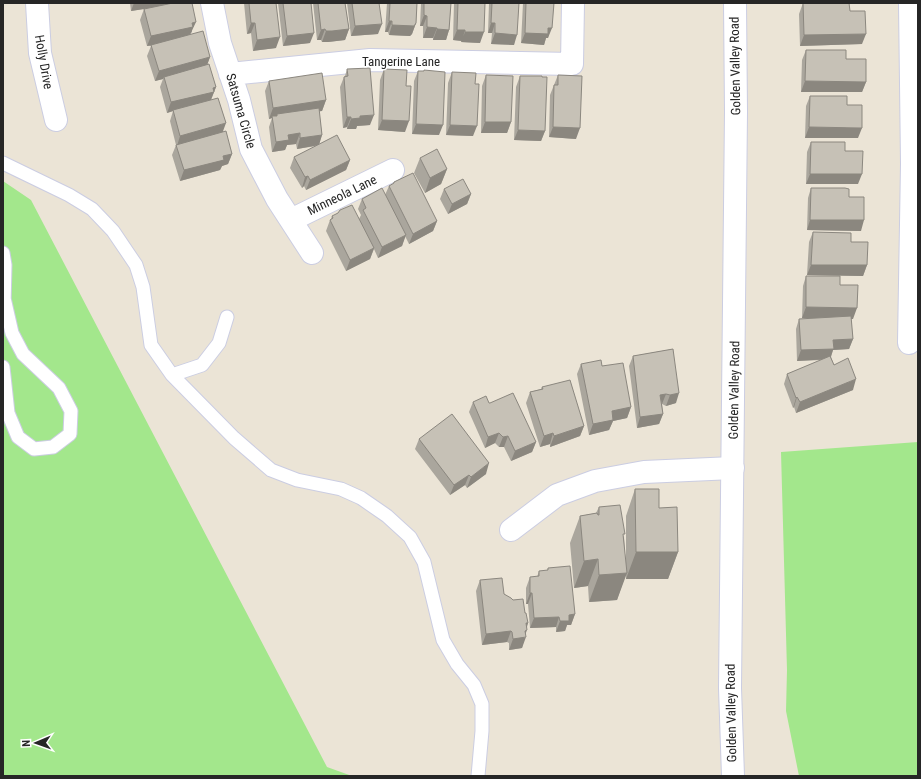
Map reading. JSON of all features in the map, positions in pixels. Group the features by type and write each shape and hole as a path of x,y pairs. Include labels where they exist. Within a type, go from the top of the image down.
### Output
{"street":[{"name":"Holly Drive","path":"37,3 40,53 56,120"},
{"name":"Satsuma Circle","path":"212,3 220,43 238,100 250,149 277,199 312,253"},
{"name":"Tangerine Lane","path":"230,74 370,60 572,64 573,3"},
{"name":"Golden Valley Road","path":"733,776 730,688 736,112 735,3"},
{"path":"909,343 912,180 910,3"},
{"name":"Minneola Lane","path":"291,220 393,170"},
{"path":"511,530 557,495 595,481 644,472 733,468"}],"lane":[{"path":"3,163 69,195 92,209 113,232 136,265 143,287 151,345 172,375 234,438 271,470 297,480 340,489 361,498 387,516 410,537 424,562 443,640 457,664 474,685 482,704 482,731 478,776"},
{"path":"3,253 5,265 3,331"},
{"path":"3,367 8,413 18,438 34,449 53,447 70,434 71,411 59,388 23,354 12,333 4,298"},
{"path":"172,375 202,365 219,343 226,317"}],"green space":[{"path":"3,181 31,200 327,767 352,776 3,776"},
{"path":"918,442 918,776 799,776 786,711 787,670 781,452"}],"building":[{"path":"173,3 192,3 196,22 192,23 193,27 151,36 144,9"},
{"path":"249,3 276,3 280,37 257,40 255,23 251,23"},
{"path":"283,3 311,3 314,33 287,36"},
{"path":"318,3 345,3 349,29 332,31 326,31 325,29 321,30"},
{"path":"352,3 379,3 382,24 355,26"},
{"path":"390,3 417,3 416,23 414,26 392,25 392,21 389,21"},
{"path":"424,3 451,3 449,30 427,27 427,16 424,15"},
{"path":"458,3 485,3 484,32 465,32 465,30 457,30"},
{"path":"492,3 519,3 517,35 495,33 495,23 491,23"},
{"path":"526,3 554,3 552,28 548,28 548,34 525,33"},
{"path":"803,3 849,3 850,11 865,11 866,34 804,35"},
{"path":"203,31 210,57 159,71 151,45"},
{"path":"806,50 846,50 846,59 866,59 866,82 805,81"},
{"path":"209,64 216,87 213,88 214,92 171,102 164,77"},
{"path":"370,68 374,115 360,116 360,118 351,119 351,117 347,117 344,77 348,76 347,69"},
{"path":"384,69 407,70 406,86 411,86 409,121 382,120"},
{"path":"424,70 445,72 443,125 416,124 418,71"},
{"path":"452,72 476,73 475,84 479,84 477,126 450,125"},
{"path":"322,73 326,100 273,108 269,81"},
{"path":"486,75 513,76 511,122 485,122"},
{"path":"558,75 582,76 580,128 553,127 554,85 558,85"},
{"path":"520,76 547,77 545,131 518,130"},
{"path":"810,96 847,96 847,105 862,105 862,128 809,127"},
{"path":"218,98 226,123 180,136 173,110"},
{"path":"319,108 322,135 300,138 300,133 288,135 289,140 276,142 272,116"},
{"path":"226,131 232,154 223,156 224,160 184,170 176,145"},
{"path":"337,135 350,160 310,180 308,176 305,177 294,157"},
{"path":"811,142 845,142 845,151 863,151 862,174 810,174"},
{"path":"437,149 447,169 430,178 420,158"},
{"path":"413,173 437,221 413,234 389,186"},
{"path":"463,179 471,194 452,204 444,189"},
{"path":"382,188 406,235 382,247 363,210 366,208 362,199"},
{"path":"811,188 845,188 849,189 849,197 864,197 864,220 810,220"},
{"path":"352,205 374,248 350,260 330,220 333,218 332,216 340,210"},
{"path":"813,232 851,233 851,242 868,242 867,265 811,265"},
{"path":"806,276 840,276 840,285 858,285 857,308 806,307"},
{"path":"851,316 853,339 833,340 834,349 801,350 799,319"},
{"path":"673,349 679,393 660,395 663,414 640,417 633,356"},
{"path":"830,356 834,365 848,358 856,379 800,402 797,397 796,398 787,374"},
{"path":"601,360 602,366 623,363 631,407 612,411 613,420 593,424 581,364"},
{"path":"570,380 584,426 554,436 553,433 544,436 530,392 543,389 542,387"},
{"path":"513,393 536,442 515,451 508,436 503,437 499,433 488,437 473,402 486,396 490,403"},
{"path":"452,414 489,463 471,477 469,475 454,485 419,439"},
{"path":"635,489 659,489 659,508 677,507 678,552 636,552"},
{"path":"620,505 625,534 623,534 627,573 599,575 598,559 584,561 580,516 597,513 599,515 599,507"},
{"path":"570,566 575,614 569,615 569,621 560,621 559,617 534,618 532,593 530,593 530,577 539,576 539,571 548,570 548,568"},
{"path":"502,578 504,594 513,600 523,599 528,623 526,623 526,637 513,639 511,631 486,634 480,580"}]}
